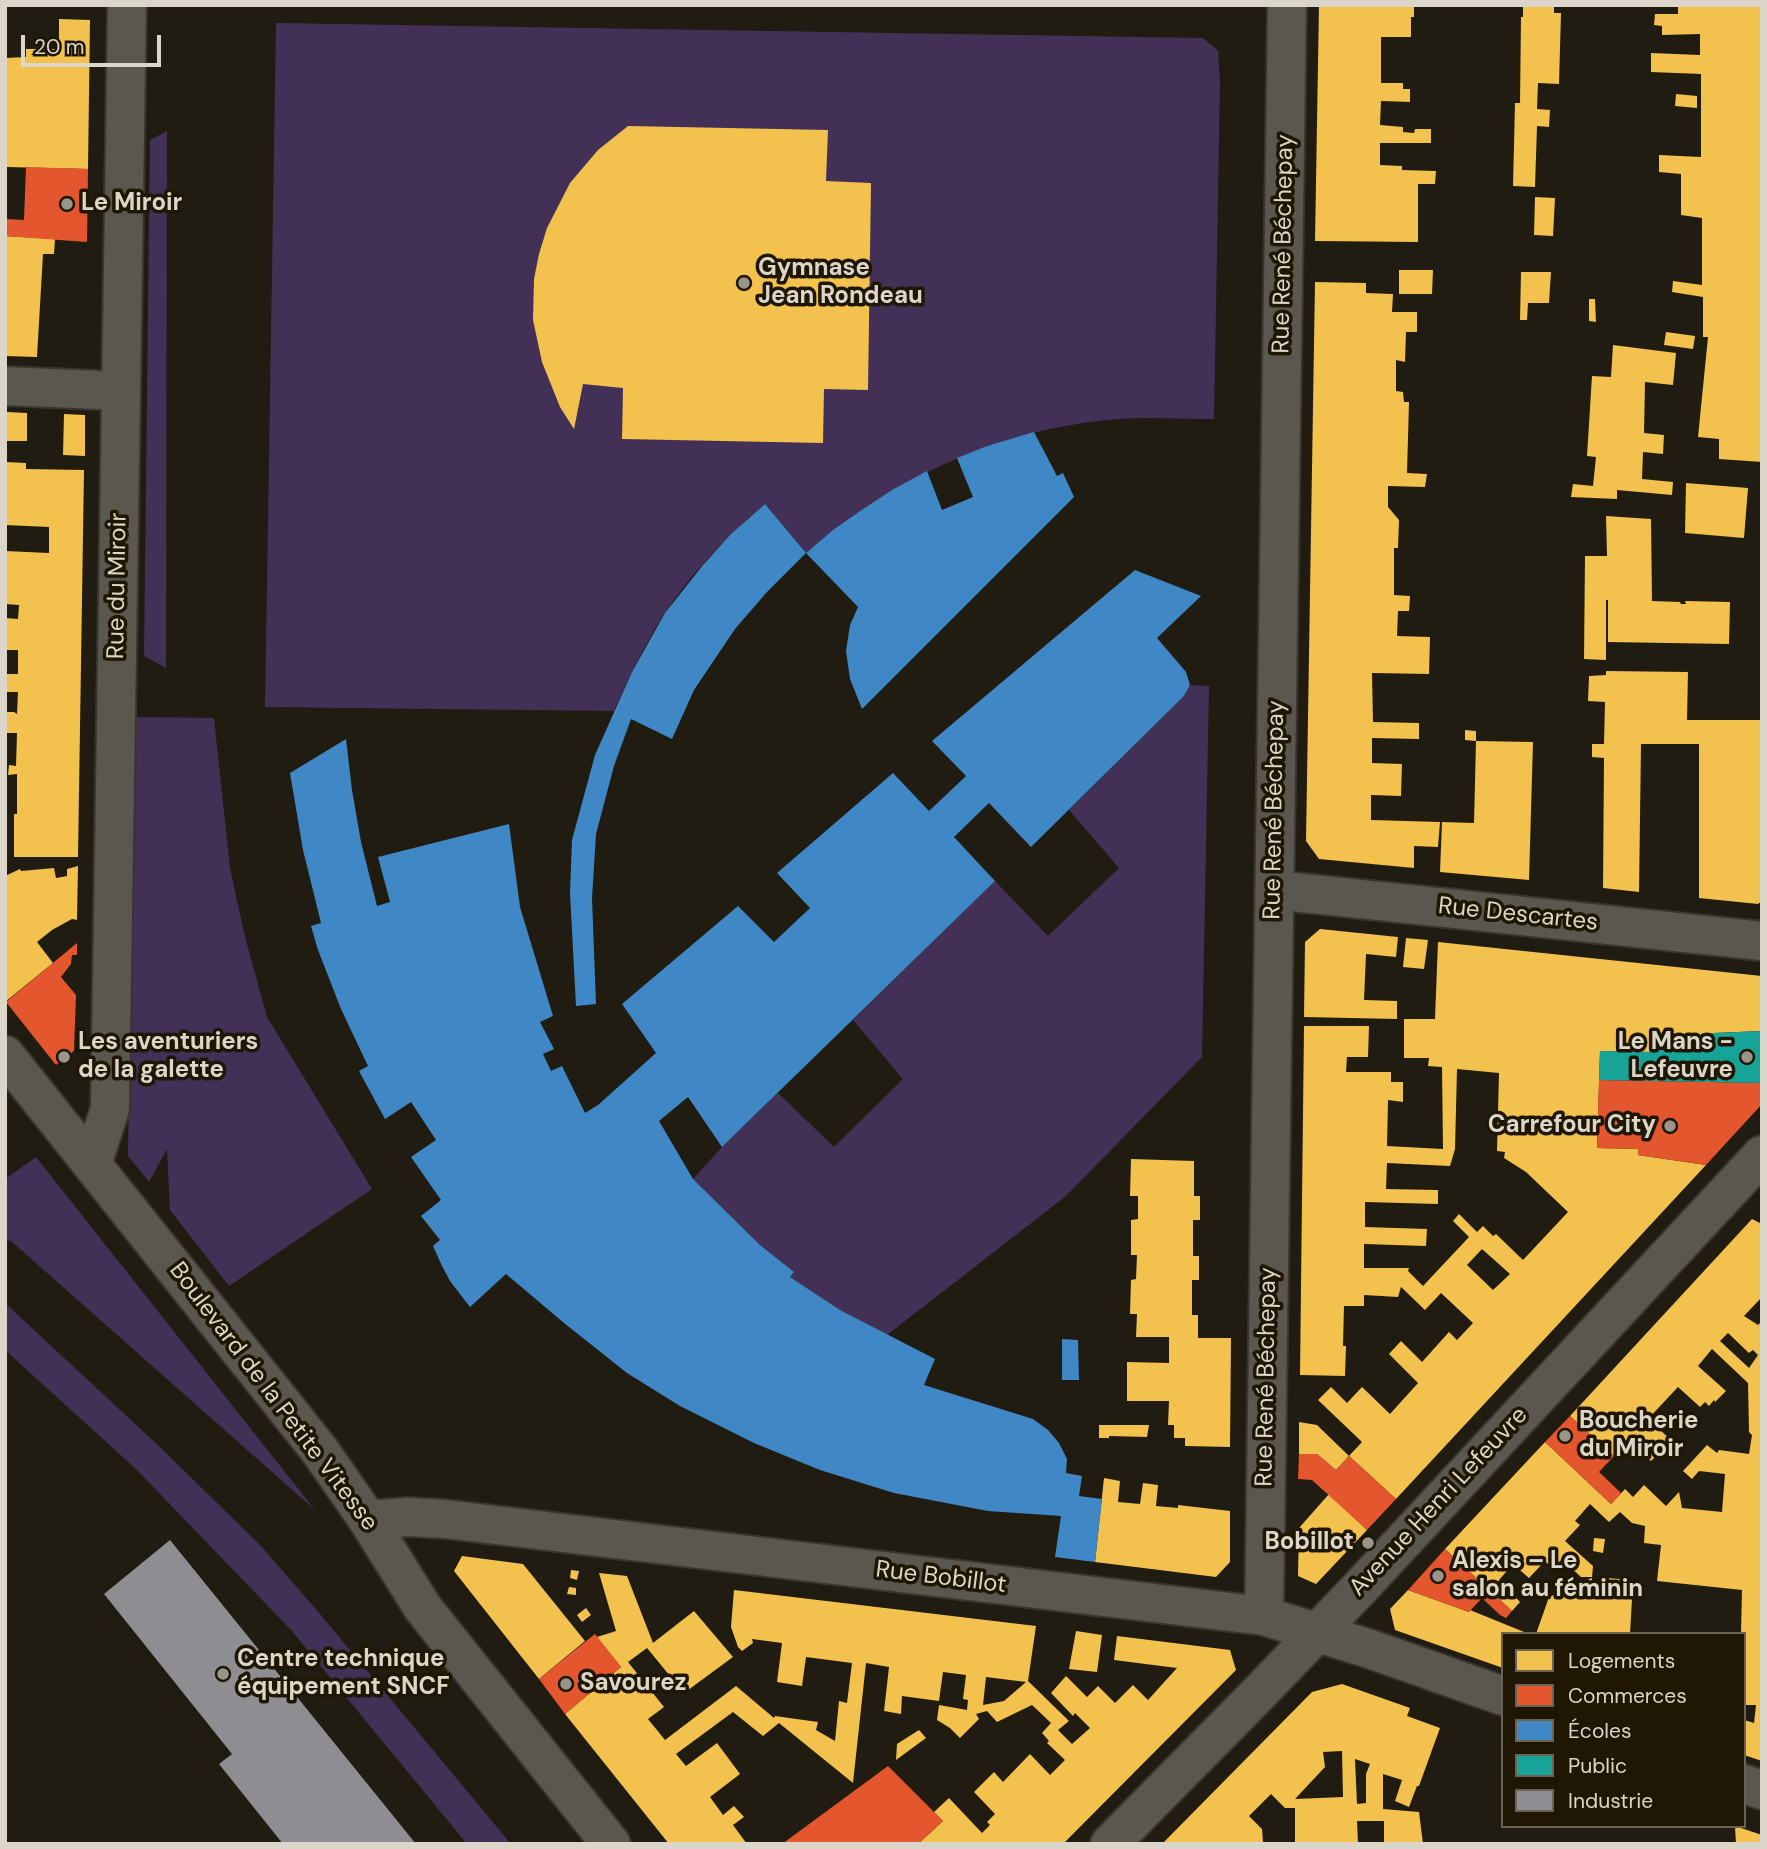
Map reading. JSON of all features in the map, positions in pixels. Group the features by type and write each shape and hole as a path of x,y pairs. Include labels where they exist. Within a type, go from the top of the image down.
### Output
{"street":[{"name":"Rue du Miroir","path":"92,1164 110,1109 127,5"},
{"name":"Rue René Béchepay","path":"1264,1616 1287,5"},
{"path":"5,386 121,391"},
{"name":"Rue Descartes","path":"1274,890 1762,941"},
{"name":"Boulevard de la Petite Vitesse","path":"5,1055 320,1451 368,1520 422,1608 611,1844"},
{"name":"Avenue Henri Lefeuvre","path":"1110,1844 1318,1632 1762,1154"},
{"name":"Rue Bobillot","path":"368,1520 408,1517 445,1519 1264,1616 1370,1649 1501,1695"}],"shaded area":[{"name":"Gymnase Jean Rondeau","path":"276,23 1203,38 1218,51 1220,82 1214,419 1107,420 1025,435 985,448 946,463 873,503 806,553 765,504 716,550 673,601 640,656 614,711 265,707"},
{"path":"167,131 166,668 144,656 150,140"},
{"path":"1190,685 1209,686 1202,1057 1066,1196 887,1335 840,1310 790,1277 793,1272 760,1245 693,1179 778,1093 834,1147 903,1079 853,1020 995,881 1048,936 1119,868 1069,810 1184,696"},
{"path":"134,717 214,718 230,868 267,1017 372,1189 229,1286 170,1210 167,1149 149,1182 128,1156"},
{"path":"36,1157 315,1510 11,1241 5,1239 5,1179"},
{"path":"5,1303 161,1448 262,1547 511,1844 467,1844 291,1630 136,1469 5,1350"}],"building: Logements":[{"path":"1319,5 1414,5 1411,37 1381,37 1381,83 1403,83 1403,89 1410,89 1410,102 1381,101 1380,125 1403,127 1403,132 1414,133 1415,129 1431,129 1431,143 1380,143 1380,165 1402,166 1402,170 1436,171 1435,184 1418,184 1418,242 1315,241"},
{"path":"1523,5 1554,5 1554,13 1561,13 1559,84 1538,83 1537,109 1550,110 1549,127 1537,126 1535,187 1513,186 1515,103 1520,103"},
{"path":"1678,5 1762,5 1762,462 1719,459 1719,439 1698,437 1708,337 1703,337 1703,297 1672,292 1673,281 1702,285 1702,218 1681,215 1681,174 1659,172 1659,155 1701,157 1701,74 1651,72 1651,53 1700,55 1700,34 1662,35 1662,26 1654,25 1655,14 1678,14"},
{"path":"59,19 90,20 88,169 7,167 5,58 26,57 26,49 59,49"},
{"path":"1676,94 1697,96 1697,108 1675,106"},
{"path":"628,126 828,130 826,181 871,183 868,390 824,389 823,443 622,439 623,388 583,384 574,429 560,407 542,362 533,320 534,279 539,254 547,228 570,183 598,150"},
{"path":"1535,197 1555,198 1553,236 1534,235"},
{"path":"5,236 55,239 54,254 43,254 37,357 5,356"},
{"path":"1399,270 1433,270 1432,294 1399,294"},
{"path":"1521,272 1551,272 1549,303 1528,303 1527,320 1520,320"},
{"path":"1315,282 1366,283 1366,293 1393,294 1392,312 1417,312 1417,332 1406,332 1405,362 1396,360 1396,391 1403,392 1404,402 1409,402 1407,473 1427,474 1425,487 1388,486 1388,507 1399,520 1398,548 1394,548 1394,595 1410,596 1409,611 1398,611 1397,636 1430,637 1429,674 1372,673 1373,722 1419,723 1419,739 1372,738 1372,763 1402,764 1401,796 1371,795 1371,820 1440,822 1438,847 1414,846 1414,868 1319,859 1306,841"},
{"path":"1589,299 1595,299 1596,322 1589,321"},
{"path":"1666,332 1695,336 1693,349 1664,345"},
{"path":"1613,345 1676,353 1673,385 1645,382 1644,433 1664,435 1663,454 1643,452 1642,479 1673,482 1672,495 1617,490 1617,499 1571,497 1573,484 1593,486 1596,457 1587,456 1592,376 1611,377"},
{"path":"7,412 27,413 27,441 6,441"},
{"path":"64,414 85,415 85,456 63,455"},
{"path":"5,462 26,463 26,469 84,470 78,857 14,857 17,774 8,775 9,765 16,766 17,733 5,733 5,712 17,714 18,692 5,692 5,674 18,674 18,650 5,650 5,618 18,619 19,605 5,604 5,551 49,553 49,527 5,525"},
{"path":"1686,483 1748,488 1744,538 1685,533"},
{"path":"1606,516 1651,519 1652,601 1681,604 1686,604 1685,601 1730,602 1729,644 1608,642 1606,600 1606,660 1584,659 1585,556 1607,556"},
{"path":"1606,671 1688,672 1687,720 1762,720 1762,901 1758,904 1699,898 1699,744 1641,744 1639,892 1603,888 1604,758 1592,757 1592,744 1604,744 1605,702 1588,701 1589,676 1606,675"},
{"path":"1465,730 1476,731 1476,741 1465,740"},
{"path":"1476,741 1533,742 1529,880 1440,872 1442,822 1474,823"},
{"path":"78,866 77,920 72,919 52,930 37,942 53,963 5,1002 5,876 20,869 54,868 56,878 67,876 67,869"},
{"path":"1320,929 1398,937 1396,957 1366,954 1364,1000 1397,1001 1397,1019 1304,1017 1305,942"},
{"path":"1406,938 1428,940 1424,969 1403,967"},
{"path":"1438,942 1762,976 1762,1031 1714,1033 1689,1038 1650,1052 1600,1051 1597,1148 1638,1149 1638,1155 1706,1165 1396,1499 1349,1456 1362,1442 1318,1400 1331,1387 1347,1403 1362,1387 1390,1414 1418,1383 1389,1354 1401,1341 1422,1362 1449,1332 1457,1340 1473,1323 1441,1293 1425,1310 1401,1287 1398,1297 1364,1295 1364,1306 1344,1306 1345,1376 1300,1375 1304,1026 1369,1026 1368,1057 1347,1057 1346,1072 1391,1072 1391,1082 1403,1082 1403,1102 1388,1100 1387,1146 1443,1149 1442,1067 1428,1066 1429,1058 1404,1058 1404,1019 1435,1019","holes":["1457,1069 1499,1073 1497,1151 1505,1152 1504,1158 1526,1172 1568,1212 1523,1260 1496,1234 1493,1236 1483,1226 1477,1232 1459,1214 1453,1221 1469,1237 1423,1286 1408,1271 1409,1268 1364,1268 1364,1244 1426,1246 1427,1229 1365,1227 1365,1202 1438,1204 1438,1190 1386,1189 1387,1163 1450,1166 1455,1149","1482,1249 1510,1274 1493,1290 1467,1265"]},
{"path":"1131,1159 1194,1161 1194,1196 1200,1196 1200,1220 1193,1220 1193,1256 1199,1256 1199,1280 1192,1280 1192,1315 1198,1315 1198,1338 1231,1338 1230,1447 1185,1446 1185,1438 1174,1438 1174,1425 1168,1425 1169,1401 1127,1401 1127,1362 1169,1363 1169,1337 1136,1337 1137,1314 1130,1314 1131,1280 1136,1279 1137,1255 1131,1255 1131,1220 1138,1219 1138,1196 1130,1196"},
{"path":"1752,1219 1762,1224 1762,1297 1744,1316 1758,1325 1762,1321 1762,1761 1746,1756 1746,1721 1754,1723 1756,1705 1746,1705 1746,1632 1741,1632 1742,1590 1657,1581 1661,1545 1644,1543 1645,1526 1632,1523 1620,1512 1609,1522 1590,1504 1575,1521 1580,1525 1565,1541 1593,1566 1592,1577 1581,1577 1562,1559 1553,1569 1545,1561 1529,1578 1513,1564 1499,1580 1520,1602 1512,1611 1445,1549 1545,1442 1611,1504 1625,1489 1633,1497 1644,1485 1666,1506 1679,1492 1682,1508 1722,1512 1725,1474 1699,1471 1692,1479 1683,1471 1707,1445 1717,1453 1719,1450 1749,1454 1752,1435 1749,1432 1748,1383 1712,1349 1698,1366 1726,1391 1709,1406 1705,1402 1700,1407 1678,1387 1648,1419 1671,1440 1666,1445 1671,1451 1666,1456 1661,1451 1651,1461 1629,1440 1614,1456 1570,1416","holes":["1728,1333 1749,1353 1753,1350 1758,1355 1749,1368 1720,1341"]},
{"path":"1299,1422 1317,1425 1349,1456 1336,1470 1317,1454 1299,1454"},
{"path":"1099,1425 1149,1425 1147,1437 1099,1438"},
{"path":"1104,1478 1120,1481 1118,1502 1140,1504 1143,1483 1158,1485 1156,1506 1178,1508 1178,1505 1230,1511 1230,1562 1216,1577 1095,1562"},
{"path":"1329,1494 1367,1530 1316,1584 1298,1576 1299,1528"},
{"path":"1594,1538 1605,1539 1603,1553 1593,1551"},
{"path":"462,1556 523,1564 585,1641 539,1679 454,1571"},
{"path":"571,1570 579,1571 577,1580 570,1578"},
{"path":"599,1573 627,1576 653,1643 694,1611 733,1657 684,1693 647,1648 628,1662 664,1707 648,1719 665,1740 736,1686 774,1718 818,1722 816,1730 835,1741 839,1701 847,1703 852,1663 806,1657 802,1686 777,1682 782,1643 752,1639 753,1643 742,1651 738,1647 731,1627 734,1590 1036,1626 1028,1681 1069,1721 1058,1730 1072,1744 1090,1728 1075,1713 1073,1716 1051,1693 1066,1676 1087,1697 1098,1686 1115,1703 1133,1685 1148,1700 1177,1668 1114,1660 1117,1636 1230,1650 1236,1670 1063,1844 918,1844 943,1821 934,1812 949,1798 982,1833 995,1814 974,1792 994,1772 1003,1782 1030,1754 1050,1775 1065,1760 1047,1743 1049,1741 1042,1733 1051,1723 1032,1705 997,1722 987,1711 976,1714 979,1719 960,1738 937,1720 939,1705 967,1710 968,1700 963,1699 966,1675 943,1672 939,1701 902,1696 901,1714 884,1711 889,1667 866,1663 853,1783 779,1723 763,1736 733,1712 676,1754 686,1766 717,1743 740,1774 710,1797 723,1815 734,1806 744,1817 733,1825 747,1844 669,1844 565,1714 621,1667 597,1637 616,1631","holes":["986,1677 1026,1682 1004,1701 983,1705"]},
{"path":"1592,1578 1600,1582 1605,1578 1620,1579 1620,1598 1632,1599 1630,1632 1537,1632 1549,1597"},
{"path":"569,1587 576,1588 576,1595 567,1594"},
{"path":"1408,1590 1469,1612 1470,1610 1524,1632 1501,1632 1501,1667 1395,1630 1390,1609"},
{"path":"586,1608 591,1615 582,1622 577,1615"},
{"path":"1076,1631 1102,1635 1097,1672 1069,1669"},
{"path":"1342,1684 1410,1708 1407,1716 1440,1728 1409,1807 1395,1801 1402,1780 1383,1774 1383,1809 1419,1812 1423,1844 1384,1844 1384,1821 1357,1821 1358,1844 1295,1844 1295,1808 1285,1808 1271,1794 1249,1816 1262,1829 1262,1844 1162,1844 1312,1692","holes":["1342,1751 1343,1797 1295,1799 1325,1767 1323,1752","1355,1759 1370,1764 1366,1774 1366,1803 1357,1804"]},
{"path":"919,1730 926,1738 896,1760 897,1744"},
{"path":"1735,1828 1762,1835 1762,1844 1736,1844"}],"building: Commerces":[{"path":"26,167 88,169 87,242 5,236 5,219 24,220"},
{"path":"77,943 77,955 72,955 71,964 61,977 76,995 74,1051 56,1065 6,1002"},
{"name":"Carrefour City","path":"1599,1080 1762,1083 1762,1104 1706,1165 1638,1155 1638,1149 1597,1148"},
{"path":"1570,1416 1614,1456 1599,1472 1621,1493 1611,1504 1545,1442"},
{"path":"1299,1454 1317,1454 1336,1470 1349,1456 1396,1499 1367,1530 1312,1480 1298,1479"},
{"path":"1445,1549 1512,1611 1506,1618 1482,1598 1469,1612 1408,1590"},
{"path":"595,1634 621,1667 565,1714 539,1679"},
{"path":"888,1766 943,1821 918,1844 782,1844"}],"building: Écoles":[{"path":"1034,432 1057,476 1063,473 1074,497 862,709 850,679 846,651 850,625 858,607 806,553 860,511 927,471 942,510 973,497 957,458"},
{"path":"765,504 806,553 735,629 694,690 672,739 631,719 614,766 596,834 592,898 596,1004 576,1006 570,893 572,840 595,755 632,672 665,613 731,534"},
{"path":"1135,570 1201,596 1157,638 1186,672 1190,685 1184,696 1031,847 989,803 954,837 995,881 722,1147 688,1097 659,1121 693,1179 760,1245 794,1272 790,1277 840,1310 935,1359 924,1385 1033,1419 1048,1430 1067,1459 1066,1473 1082,1476 1079,1496 1102,1499 1095,1562 1055,1557 1061,1516 988,1511 894,1493 820,1470 754,1443 680,1406 627,1373 506,1274 470,1307 450,1281 433,1246 440,1240 421,1216 441,1200 411,1157 436,1140 411,1102 385,1119 359,1071 368,1066 341,1009 318,950 311,926 321,923 303,850 290,773 346,739 361,842 377,906 390,902 378,857 509,824 520,907 553,1016 540,1022 554,1049 543,1054 551,1071 562,1066 585,1113 598,1105 656,1053 622,1004 738,906 774,942 810,908 777,873 893,773 929,811 966,776 932,741"},
{"path":"1062,1339 1078,1340 1079,1380 1062,1380"}],"building: Public":[{"path":"1762,1031 1762,1083 1599,1080 1600,1051 1650,1052 1689,1038 1714,1033"}],"building: Industrie":[{"name":"Centre technique équipement SNCF","path":"170,1540 416,1844 283,1844 219,1764 232,1754 104,1594"}],"place":[{"name":"Le Miroir","path":"67,204"},
{"name":"Gymnase Jean Rondeau","path":"744,283"},
{"name":"Les aventuriers de la galette","path":"64,1057"},
{"name":"Le Mans - Lefeuvre","path":"1747,1057"},
{"name":"Carrefour City","path":"1670,1126"},
{"name":"Boucherie du Miroir","path":"1565,1436"},
{"name":"Bobillot","path":"1368,1543"},
{"name":"Alexis – Le salon au féminin","path":"1438,1576"},
{"name":"Centre technique équipement SNCF","path":"223,1674"},
{"name":"Savourez","path":"566,1684"}]}
